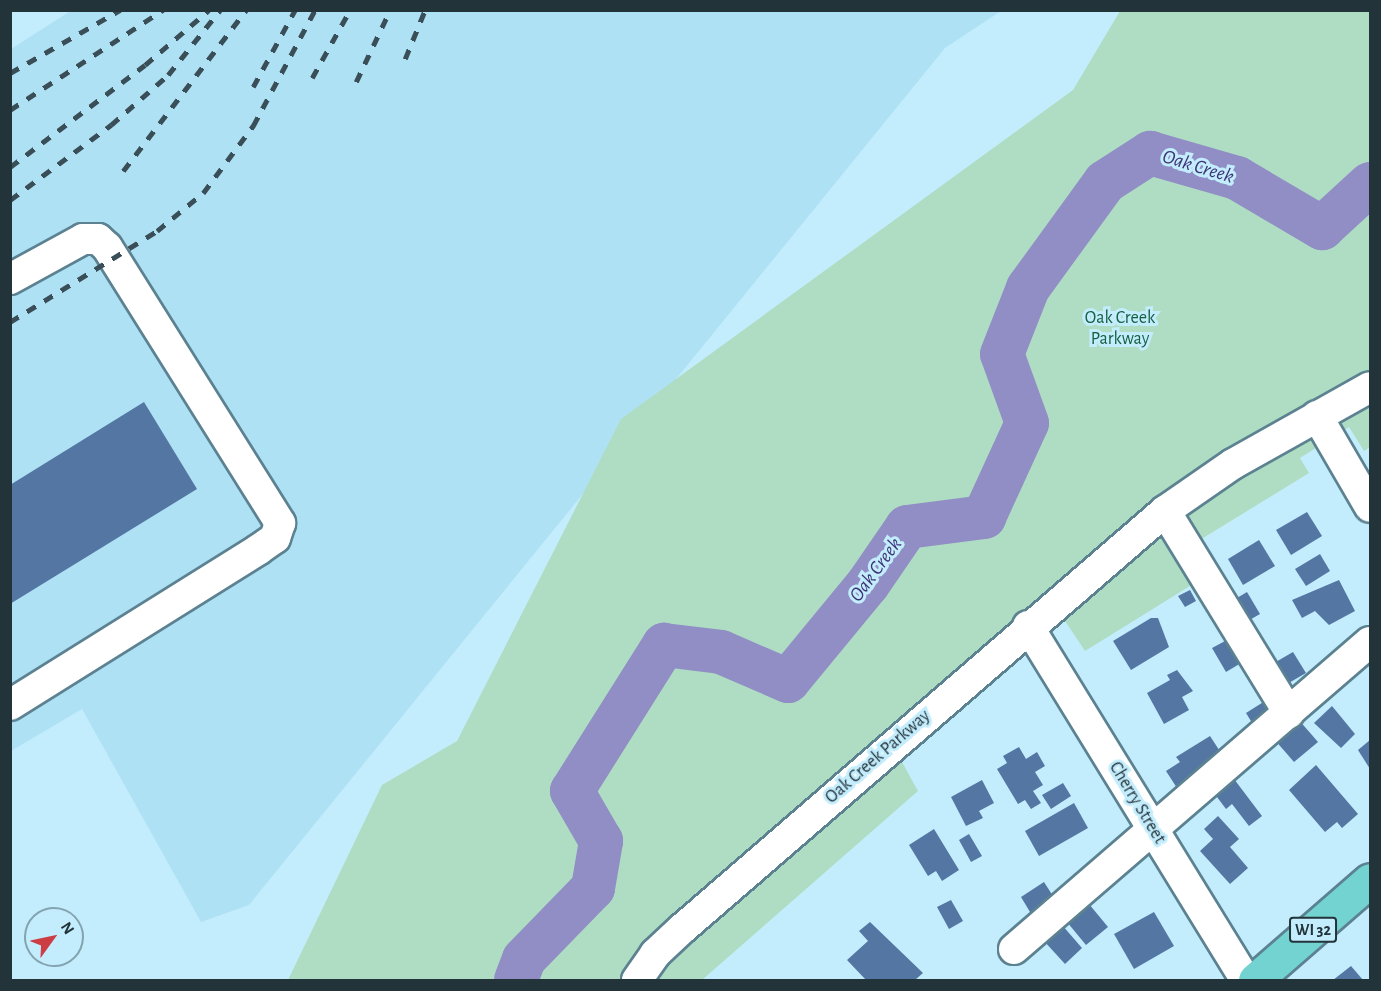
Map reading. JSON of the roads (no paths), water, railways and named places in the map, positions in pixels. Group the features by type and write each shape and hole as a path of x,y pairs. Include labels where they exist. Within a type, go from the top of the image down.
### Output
{"main road":[{"name":"WI 32","path":"1255,981 1371,880"}],"street":[{"path":"10,279 83,239 98,239 107,247 280,523 275,538 258,550 10,705"},
{"name":"Oak Creek Parkway","path":"637,981 655,954 682,928 1028,626 1165,512 1233,464 1371,387"},
{"path":"1317,416 1371,507"},
{"path":"1165,512 1289,713"},
{"name":"Cherry Street","path":"1028,626 1245,981"},
{"path":"1014,949 1154,831 1371,642"}],"waterway":[{"name":"Oak Creek","path":"516,980 524,959 593,888 601,841 572,791 664,645 721,652 788,681 868,584 907,527 984,517 1027,423 1002,354 1028,288 1105,182 1150,153 1237,178 1322,228 1370,184"}],"railway":[{"path":"10,73 120,10"},
{"path":"10,110 163,10"},
{"path":"10,167 145,65 209,10"},
{"path":"10,200 111,125 168,75 220,10"},
{"path":"123,171 246,10"},
{"path":"253,87 295,10"},
{"path":"10,322 157,231 203,193 253,126 315,10"},
{"path":"312,78 350,10"},
{"path":"356,82 390,10"},
{"path":"405,59 425,10"}]}
